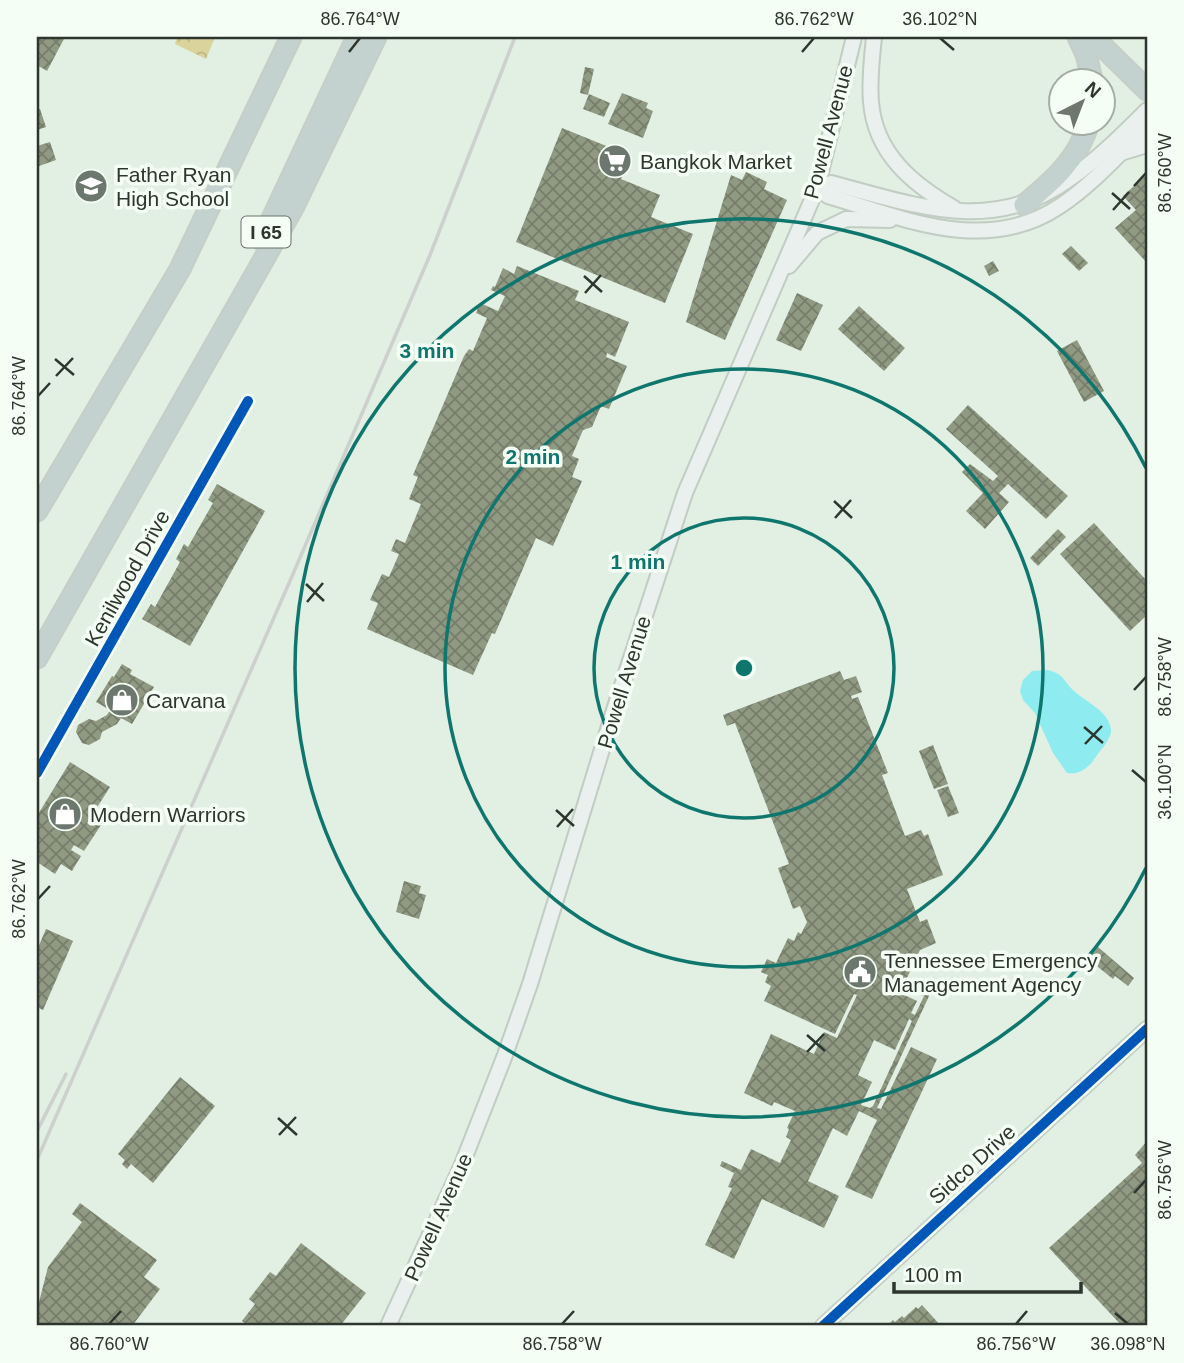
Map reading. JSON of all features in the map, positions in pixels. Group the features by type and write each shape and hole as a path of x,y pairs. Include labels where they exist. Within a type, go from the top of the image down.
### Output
{"highway":[{"path":"37,511 180,269 291,37"},
{"name":"I 65","path":"37,657 169,425 265,233 357,37"},
{"path":"169,425 293,208 376,37"},
{"path":"1078,37 1089,66"},
{"path":"1093,37 1147,89"},
{"path":"1103,37 1147,89"},
{"path":"1024,205 1066,167 1083,136"}],"main road":[{"name":"Powell Avenue","path":"388,1326 461,1167 505,1055 530,984 615,707 685,493 817,188 854,37"},
{"path":"874,37 870,100 874,122 882,142 893,161 908,177 955,209"},
{"path":"817,188 831,183 928,209 990,212 1024,205 1070,180 1147,110"},
{"path":"817,188 828,196 901,220 940,229 1001,229 1026,223 1058,208 1147,127"},
{"path":"1120,153 1147,145"},
{"path":"779,277 817,233 846,219 901,220"},
{"name":"Sidco Drive","path":"823,1326 1147,1029"}],"street":[{"name":"Kenilwood Drive","path":"37,773 248,401"}],"green space":[{"path":"177,37 215,37 206,59 175,44"}],"water":[{"path":"1048,670 1060,676 1073,690 1101,711 1111,729 1108,740 1092,762 1076,773 1067,773 1053,753 1035,713 1023,700 1020,691 1023,680 1032,671"}],"building":[{"path":"37,37 65,37 47,71 37,65"},
{"path":"585,67 594,69 588,95 580,93"},
{"path":"622,93 648,103 646,108 653,111 643,138 608,124"},
{"path":"589,94 610,103 604,117 583,109"},
{"path":"40,109 46,127 37,130 37,110"},
{"path":"562,128 631,156 621,179 660,195 651,217 693,234 665,303 516,242"},
{"path":"50,142 56,160 39,166 37,146"},
{"path":"746,172 767,182 764,189 787,200 725,340 686,322 731,175 742,180"},
{"path":"1147,174 1147,263 1115,228 1136,210 1123,196"},
{"path":"1071,246 1088,263 1079,271 1062,254"},
{"path":"993,261 999,271 989,276 984,266"},
{"path":"517,266 579,291 575,300 629,322 615,357 607,353 606,357 627,366 609,409 601,406 592,427 583,430 572,456 579,459 572,477 582,481 553,546 536,538 495,634 492,633 473,675 367,629 378,603 370,600 382,574 389,577 399,554 391,551 396,539 405,543 421,504 409,499 418,477 413,475 464,356 469,349 473,351 487,318 476,313 480,303 498,311 505,296 491,290 503,268 514,274"},
{"path":"797,293 823,305 801,351 776,340"},
{"path":"859,306 905,348 884,371 838,329"},
{"path":"1077,340 1104,391 1084,402 1057,351"},
{"path":"968,405 1068,496 1046,519 1008,484 999,493 1009,502 985,529 966,511 983,493 962,472 970,464 993,481 998,476 946,429"},
{"path":"217,484 265,511 190,646 142,619 151,604 155,607 180,562 176,559 184,544 188,547 213,503 208,500"},
{"path":"1094,523 1147,581 1147,615 1130,631 1060,554"},
{"path":"1058,529 1066,537 1038,566 1030,558"},
{"path":"122,664 132,670 130,674 154,687 132,724 121,718 117,724 102,732 100,739 89,745 82,743 76,732 78,725 107,715 110,710 96,702"},
{"path":"840,671 844,680 856,676 862,692 851,696 852,699 858,697 888,773 882,775 905,836 921,830 924,836 928,834 943,875 907,889 920,922 927,919 936,943 920,950 900,993 917,1001 911,1013 915,1015 924,996 920,995 922,990 930,994 877,1108 881,1109 911,1047 937,1059 872,1199 845,1187 877,1120 859,1111 847,1136 833,1128 808,1181 839,1196 824,1228 762,1199 734,1259 705,1245 732,1188 728,1187 734,1173 720,1166 722,1161 741,1170 751,1149 780,1163 791,1140 786,1137 787,1128 795,1111 774,1102 772,1106 744,1093 771,1034 814,1054 824,1032 837,1038 857,995 854,994 835,1034 764,1001 771,986 765,982 768,975 761,972 767,959 776,963 788,938 794,941 807,922 800,906 793,909 778,868 789,864 735,723 727,726 723,715","holes":["909,1019 912,1021 873,1106 870,1108 861,1105 872,1082 858,1075 874,1040 895,1050"]},
{"path":"933,745 948,784 934,789 919,751"},
{"path":"70,762 110,787 87,823 90,825 93,820 101,825 84,851 74,845 71,850 81,856 72,871 61,864 55,874 37,862 37,816"},
{"path":"948,786 959,813 948,817 937,790"},
{"path":"404,881 421,886 419,893 426,895 419,919 396,912"},
{"path":"46,929 73,941 43,1010 37,1007 37,950"},
{"path":"1098,947 1134,978 1128,986 1115,976 1113,979 1088,959"},
{"path":"180,1077 215,1106 153,1183 131,1164 127,1169 122,1164 125,1160 118,1154"},
{"path":"1147,1141 1147,1326 1122,1326 1049,1248 1142,1163 1135,1155"},
{"path":"80,1203 157,1260 144,1277 160,1289 132,1326 37,1326 37,1301 39,1302 48,1267 82,1222 72,1214"},
{"path":"301,1243 366,1293 340,1326 249,1326 242,1321 255,1304 249,1299 270,1272 276,1276"},
{"path":"922,1305 941,1326 890,1326 893,1320 895,1322 902,1316 904,1318"}],"railway":[{"path":"37,1160 430,255 515,37"},
{"path":"37,1131 66,1074"}],"cycle path":[{"path":"37,773 248,401"},
{"path":"823,1326 1147,1029"}],"place":[{"name":"Bangkok Market","path":"615,161"},
{"name":"Father Ryan High School","path":"91,186"},
{"name":"Carvana","path":"122,700"},
{"name":"Modern Warriors","path":"65,814"},
{"name":"Tennessee Emergency Management Agency","path":"860,972"}]}
